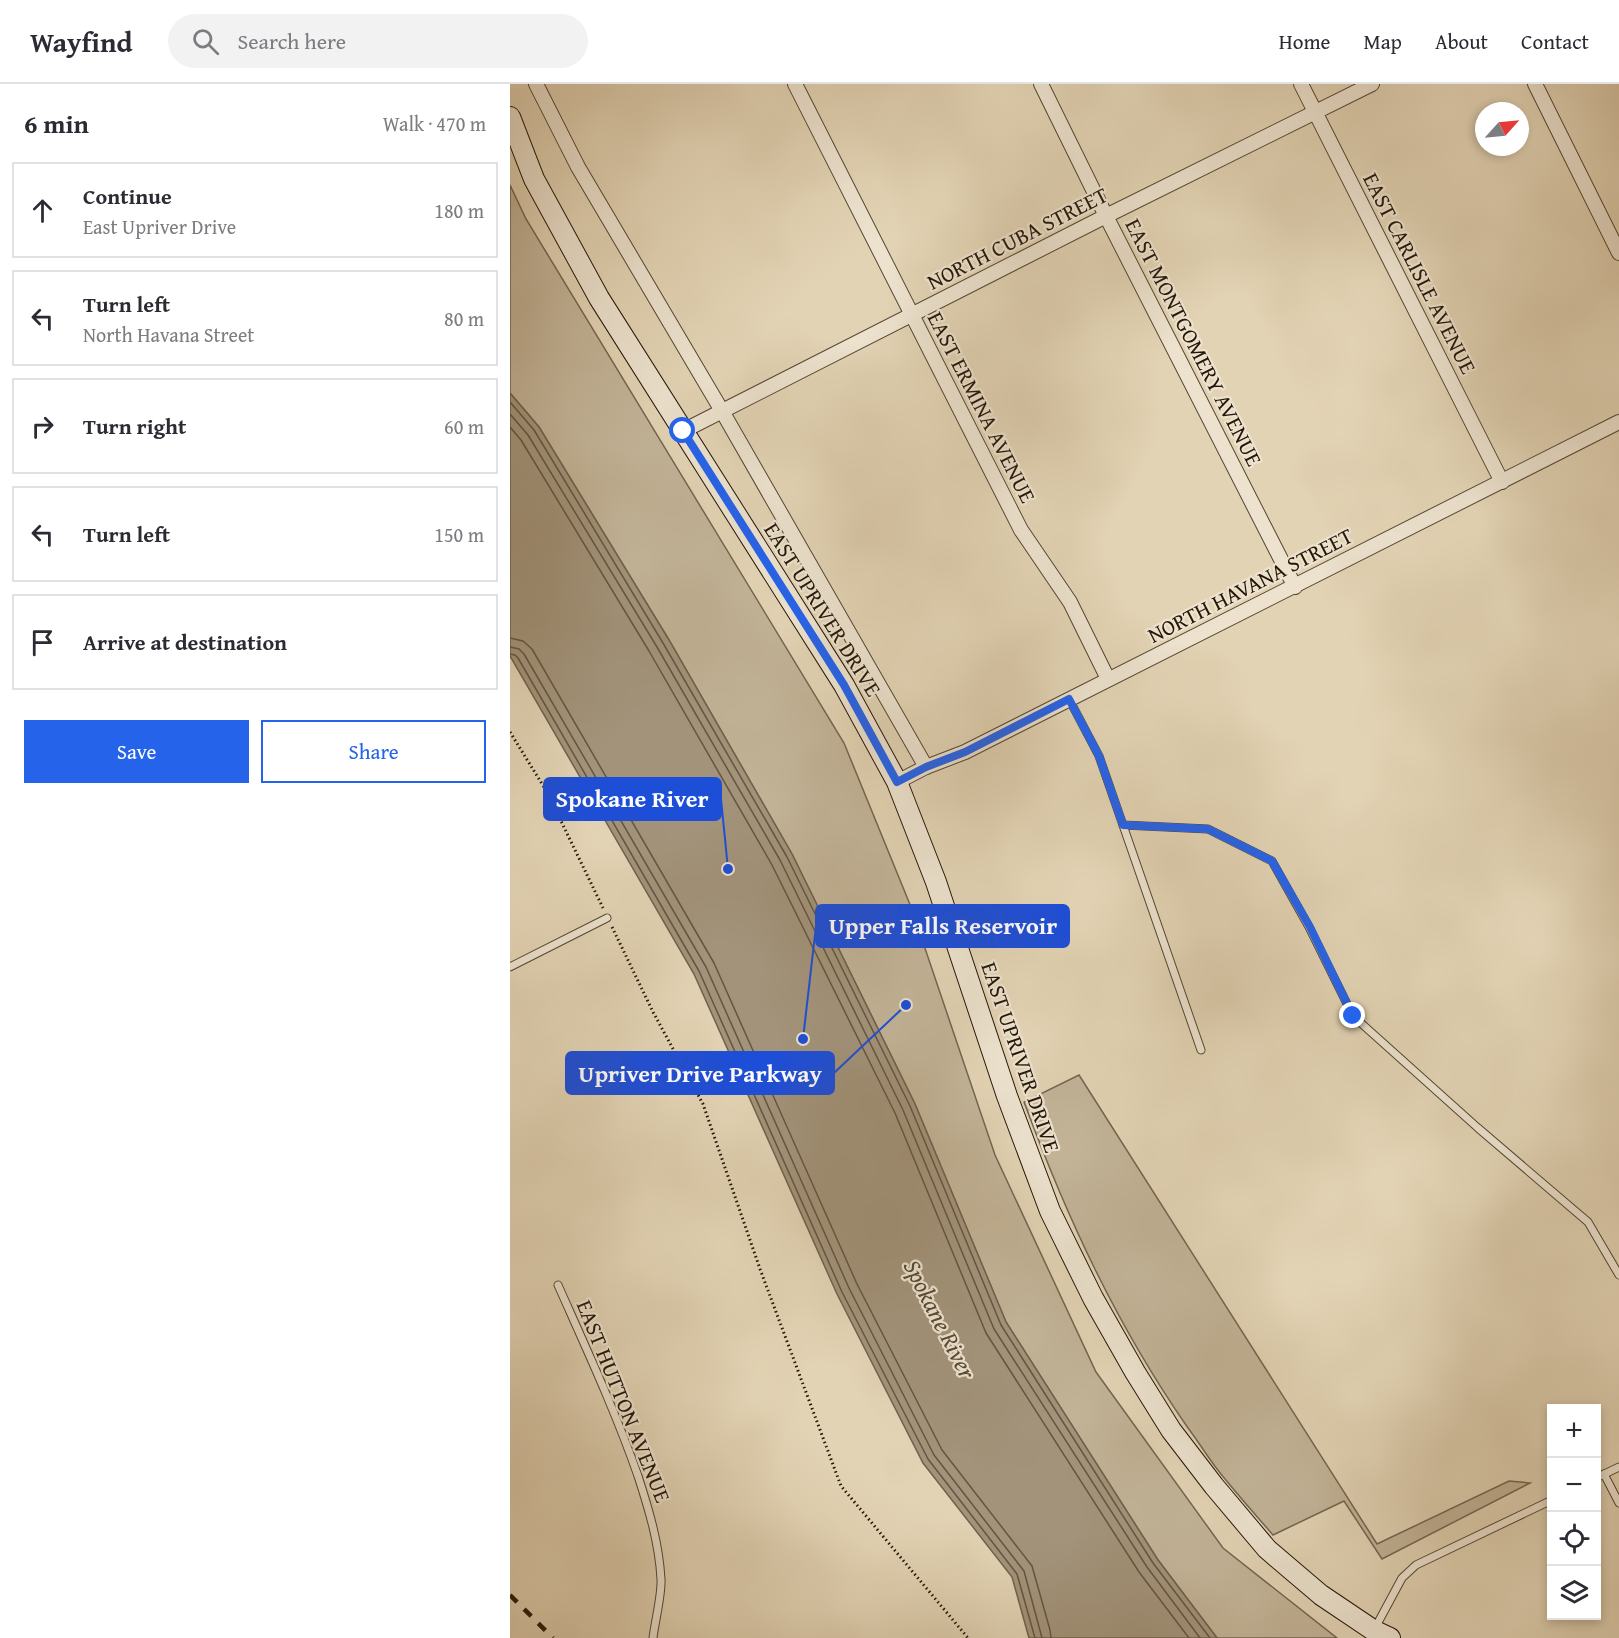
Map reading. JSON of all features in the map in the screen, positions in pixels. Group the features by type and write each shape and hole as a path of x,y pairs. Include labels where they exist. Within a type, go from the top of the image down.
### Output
{"street":[{"name":"EAST UPRIVER DRIVE","path":"536,84 578,167 722,411 926,767"},
{"name":"EAST ERMINA AVENUE","path":"795,84 1021,530 1070,602 1108,679"},
{"name":"EAST MONTGOMERY AVENUE","path":"1041,84 1295,587"},
{"name":"EAST CARLISLE AVENUE","path":"1301,84 1502,482"},
{"name":"NORTH CUBA STREET","path":"683,431 1372,84"},
{"path":"1535,84 1619,253"},
{"name":"EAST UPRIVER DRIVE","path":"510,117 534,179 599,297 844,685 897,782 936,882 1007,1096 1050,1211 1093,1298 1135,1372 1171,1430 1267,1549 1321,1595 1382,1634"},
{"name":"NORTH HAVANA STREET","path":"897,782 926,767 965,752 1619,422"}],"lane":[{"path":"1069,699 1099,756 1201,1050"},
{"path":"1123,825 1208,829 1272,861 1310,927 1353,1016 1478,1128 1588,1222 1619,1275"},
{"path":"510,967 607,918"},
{"name":"EAST HUTTON AVENUE","path":"558,1285 609,1400 649,1510 658,1548 662,1582 652,1638"},
{"path":"1601,1476 1619,1467"},
{"path":"1604,1474 1619,1503"},
{"path":"1382,1634 1401,1578 1416,1565 1547,1502"}],"path":[{"path":"510,732 547,792 653,1012 703,1104 760,1269 841,1486 968,1638"}],"shaded area":[{"path":"510,185 526,219 844,743 911,907 995,1155 1096,1372 1223,1548 1337,1638 1217,1638 1158,1560 1006,1322 915,1104 792,854 669,640 539,427 510,393"},
{"path":"1079,1075 1377,1544 1509,1481 1530,1483 1382,1559 1344,1501 1273,1535 1217,1469 1162,1389 1116,1311 1058,1188 1024,1102"}],"water":[{"path":"510,393 539,427 669,640 792,854 915,1104 1006,1322 1158,1560 1217,1638 1029,1638 1012,1577 923,1463 837,1294 694,974 510,656"}],"railway":[{"path":"510,1595 553,1638"}],"place":[{"name":"Spokane River","path":"728,869"},
{"name":"Upriver Drive Parkway","path":"906,1005"},
{"name":"Upper Falls Reservoir","path":"803,1039"}],"route":[{"path":"683,431 844,685 897,782 926,767 965,752 1069,699 1099,756 1123,825 1208,829 1272,861 1310,927 1353,1016"}]}
